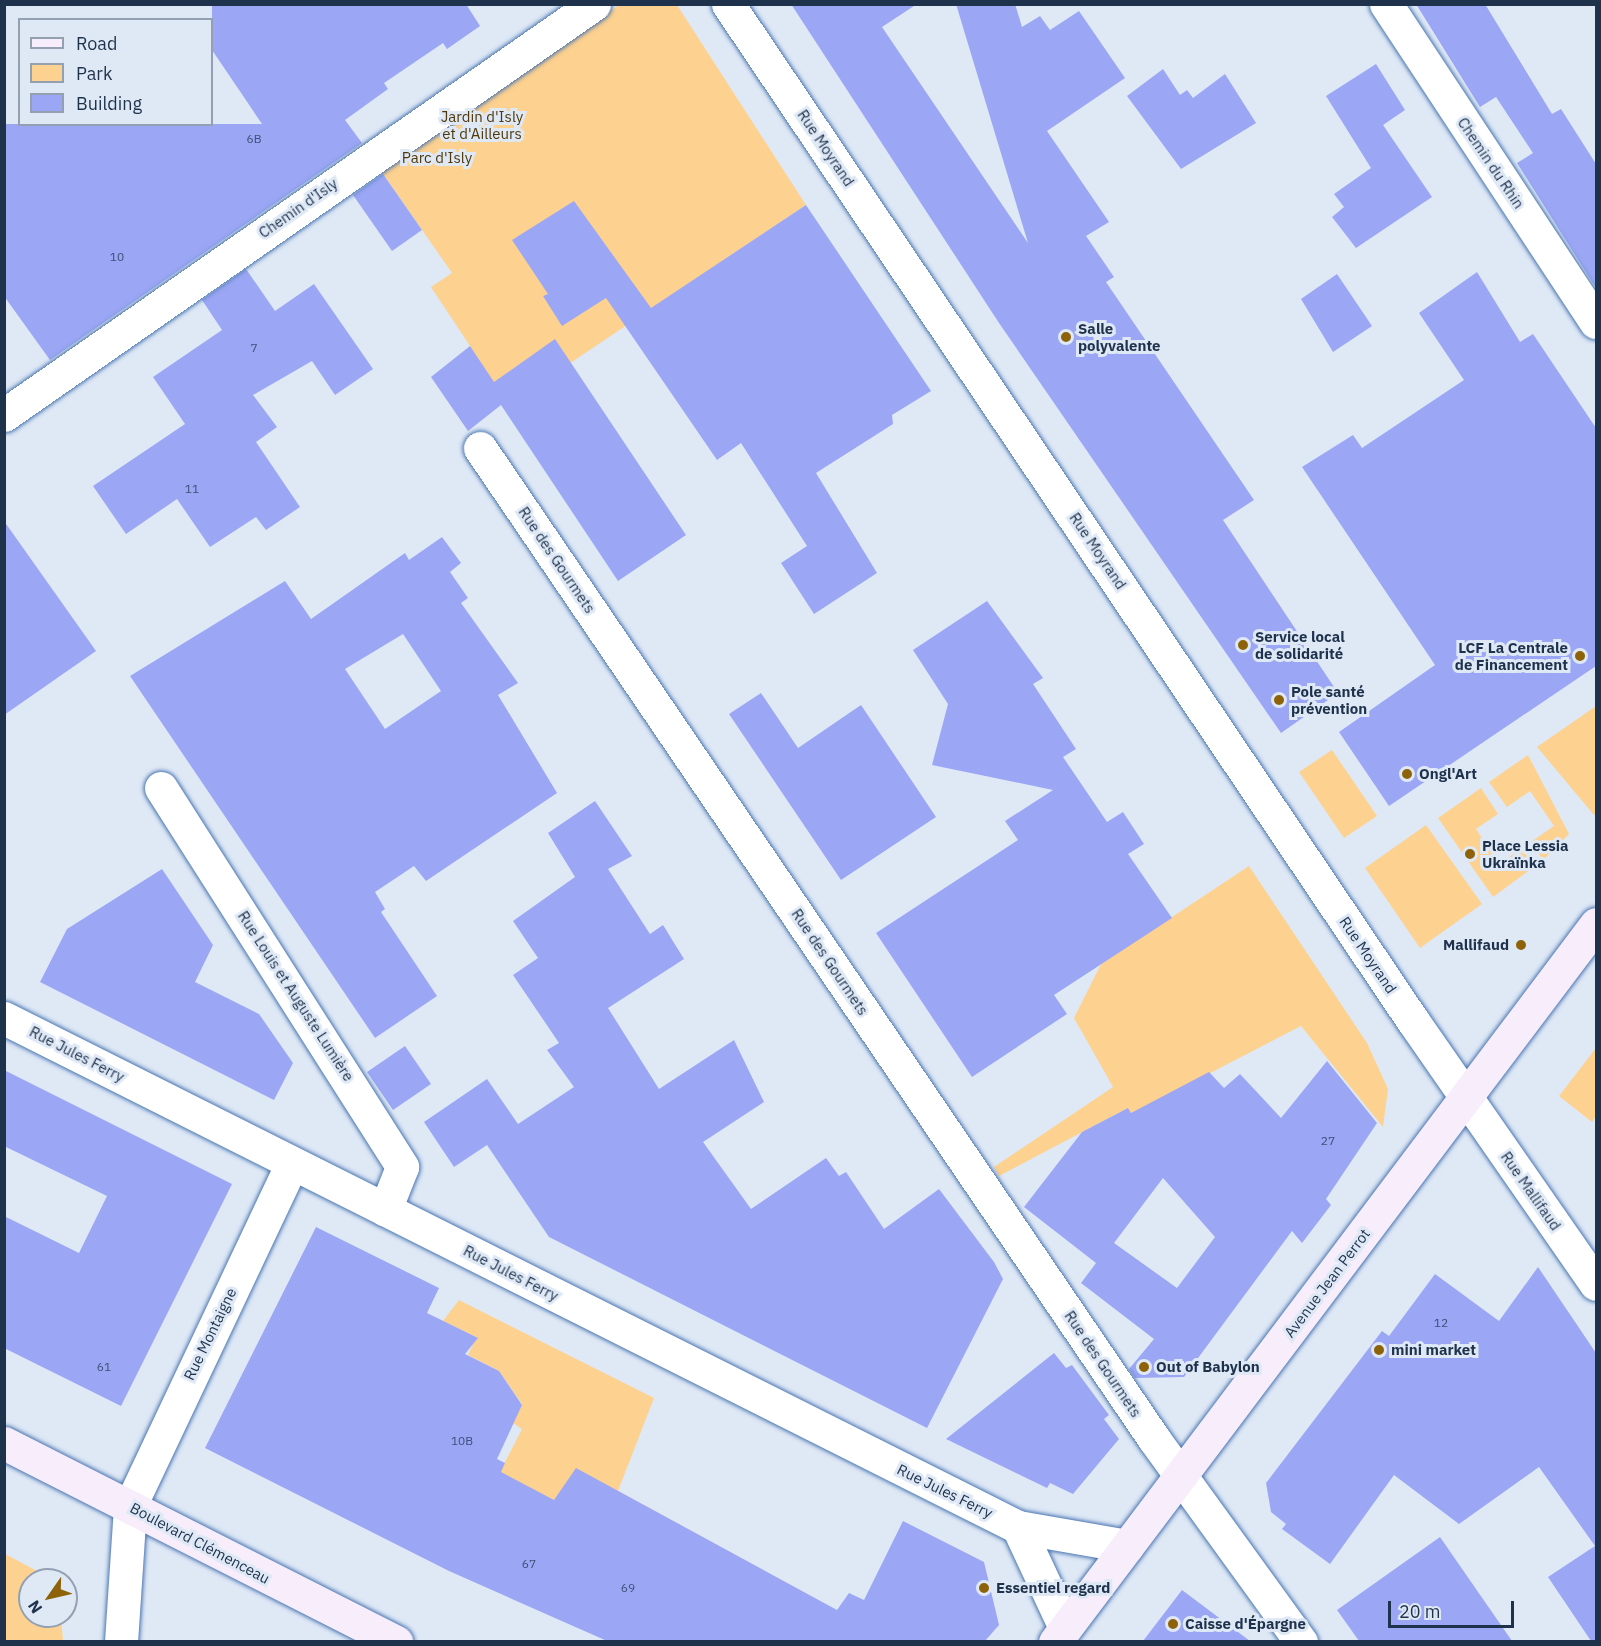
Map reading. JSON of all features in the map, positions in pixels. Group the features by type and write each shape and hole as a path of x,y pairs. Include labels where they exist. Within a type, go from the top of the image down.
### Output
{"main road":[{"name":"Avenue Jean Perrot","path":"1060,1635 1596,924"},
{"name":"Boulevard Clémenceau","path":"4,1443 396,1641"}],"street":[{"name":"Chemin d'Isly","path":"4,415 594,4"},
{"name":"Rue Moyrand","path":"728,4 1466,1098"},
{"name":"Chemin du Rhin","path":"1386,4 1596,322"},
{"name":"Rue des Gourmets","path":"480,448 1181,1476 1301,1641"},
{"name":"Rue Louis et Auguste Lumière","path":"161,788 402,1167 385,1210"},
{"name":"Rue Jules Ferry","path":"4,1018 1018,1527 1127,1546"},
{"name":"Rue Mallifaud","path":"1466,1098 1596,1284"},
{"name":"Rue Montaigne","path":"130,1506 292,1163"},
{"path":"121,1641 130,1506"},
{"path":"1018,1527 1060,1635"}],"green space":[{"path":"619,5 677,5 806,205 539,384 483,390 470,346 431,287 452,273 379,168"},
{"path":"1596,706 1596,813 1594,815 1537,747"},
{"path":"1332,750 1377,816 1344,838 1299,772"},
{"path":"1528,755 1569,834 1543,860 1531,842 1554,826 1530,791 1507,807 1489,782"},
{"path":"1481,788 1498,814 1476,829 1499,864 1522,848 1534,867 1493,897 1438,818"},
{"path":"1426,825 1482,904 1420,948 1365,868"},
{"path":"1249,866 1367,1043 1388,1089 1383,1127 1301,1026 1131,1114 1128,1108 999,1176 994,1167 1113,1087 1074,1018 1101,964"},
{"path":"1596,1048 1596,1116 1592,1122 1559,1096"},
{"path":"459,1300 654,1398 618,1491 840,1612 825,1641 790,1641 490,1491 522,1429 513,1423 522,1404 499,1371 468,1355 476,1337 443,1321"},
{"path":"5,1554 31,1568 18,1568 18,1628 62,1628 63,1641 5,1641"}],"building":[{"path":"212,4 466,4 480,26 447,49 443,43 384,83 388,89 345,120 362,143 50,360 4,296 4,124 18,124 18,126 213,126 213,124 262,124 213,51"},
{"path":"791,4 917,4 882,27 1028,243 956,4 1015,4 1022,27 1040,16 1050,30 1079,11 1125,78 1047,131 1109,222 1086,236 1114,277 1106,282 1254,500 1223,520 1338,693 1281,733 999,323"},
{"path":"1416,4 1485,4 1552,114 1561,109 1596,164 1596,288 1517,163 1533,153 1496,97 1480,107"},
{"path":"1376,64 1405,110 1383,125 1432,197 1356,248 1332,217 1344,207 1334,194 1371,168 1326,96"},
{"path":"1163,69 1180,95 1187,90 1193,98 1225,74 1256,123 1181,169 1127,96"},
{"path":"383,174 422,230 392,251 353,195"},
{"path":"574,201 651,308 806,205 931,391 892,415 893,424 816,473 877,573 814,614 781,563 807,546 741,443 717,460 606,298 562,326 543,296 548,294 512,240"},
{"path":"246,269 275,311 314,284 373,369 335,395 312,361 253,395 277,427 256,442 300,507 266,530 256,517 210,547 177,499 126,534 93,486 185,424 153,377 222,330 202,300"},
{"path":"1477,272 1520,342 1533,334 1596,428 1596,666 1389,806 1339,732 1435,665 1302,467 1353,435 1362,448 1464,380 1419,313"},
{"path":"1337,274 1372,326 1333,352 1301,299"},
{"path":"555,339 686,535 618,581 501,405 468,431 431,377 470,346 494,382"},
{"path":"4,521 96,651 4,715"},
{"path":"442,537 461,563 450,572 468,598 461,603 518,683 498,695 557,793 426,881 414,866 375,892 385,909 381,912 437,996 375,1038 130,676 285,581 311,619 405,553 409,560","holes":["403,634 441,691 385,729 345,669"]},
{"path":"987,601 1043,678 1033,684 1076,749 1063,757 1107,822 1123,812 1144,844 1128,854 1172,918 1054,995 1067,1014 972,1077 876,933 1018,840 1005,821 1053,790 932,765 948,704 913,650"},
{"path":"761,693 798,748 861,705 936,817 841,880 729,714"},
{"path":"595,801 632,856 608,869 650,934 663,925 684,959 608,1008 659,1089 734,1040 764,1102 703,1142 751,1209 826,1158 839,1176 846,1172 884,1229 939,1189 994,1262 1003,1279 927,1428 549,1237 487,1145 454,1167 424,1122 487,1079 518,1124 574,1087 547,1050 559,1043 513,975 538,958 513,921 575,877 548,833"},
{"path":"162,869 213,945 195,982 259,1014 293,1063 274,1100 40,982 67,929"},
{"path":"405,1046 431,1084 393,1110 367,1072"},
{"path":"1327,1061 1377,1123 1326,1199 1331,1205 1302,1243 1292,1231 1184,1377 1135,1378 1129,1369 1154,1339 1081,1283 1096,1263 1024,1207 1082,1132 1128,1108 1131,1113 1209,1072 1224,1088 1240,1074 1281,1118","holes":["1163,1178 1215,1237 1177,1288 1114,1243"]},
{"path":"4,1070 232,1184 121,1406 4,1348 4,1216 79,1253 107,1196 4,1146"},
{"path":"316,1227 439,1288 427,1313 478,1338 465,1354 499,1371 522,1405 497,1459 505,1463 501,1472 554,1500 576,1468 837,1610 849,1593 864,1600 903,1521 984,1562 999,1625 985,1641 607,1641 449,1571 205,1448"},
{"path":"1538,1267 1596,1353 1596,1641 1591,1641 1548,1577 1595,1546 1539,1467 1459,1524 1394,1475 1330,1564 1282,1529 1286,1524 1271,1512 1266,1483 1382,1331 1389,1336 1435,1274 1499,1321"},
{"path":"1054,1353 1066,1368 1072,1365 1109,1415 1104,1419 1119,1439 1073,1494 1050,1483 1047,1488 946,1439"},
{"path":"1440,1537 1512,1641 1359,1641 1337,1610"},
{"path":"1182,1590 1250,1641 1143,1641"}],"place":[{"name":"Salle polyvalente","path":"1066,337"},
{"name":"Service local de solidarité","path":"1243,645"},
{"name":"LCF La Centrale de Financement","path":"1580,656"},
{"name":"Pole santé prévention","path":"1279,700"},
{"name":"Ongl'Art","path":"1407,774"},
{"name":"Place Lessia Ukraïnka","path":"1470,854"},
{"name":"Mallifaud","path":"1521,945"},
{"name":"mini market","path":"1379,1350"},
{"name":"Out of Babylon","path":"1144,1367"},
{"name":"Essentiel regard","path":"984,1588"},
{"name":"Caisse d'Épargne","path":"1173,1624"}],"park label":[{"name":"Jardin d'Isly et d'Ailleurs","path":"482,124"},
{"name":"Parc d'Isly","path":"437,158"}]}
